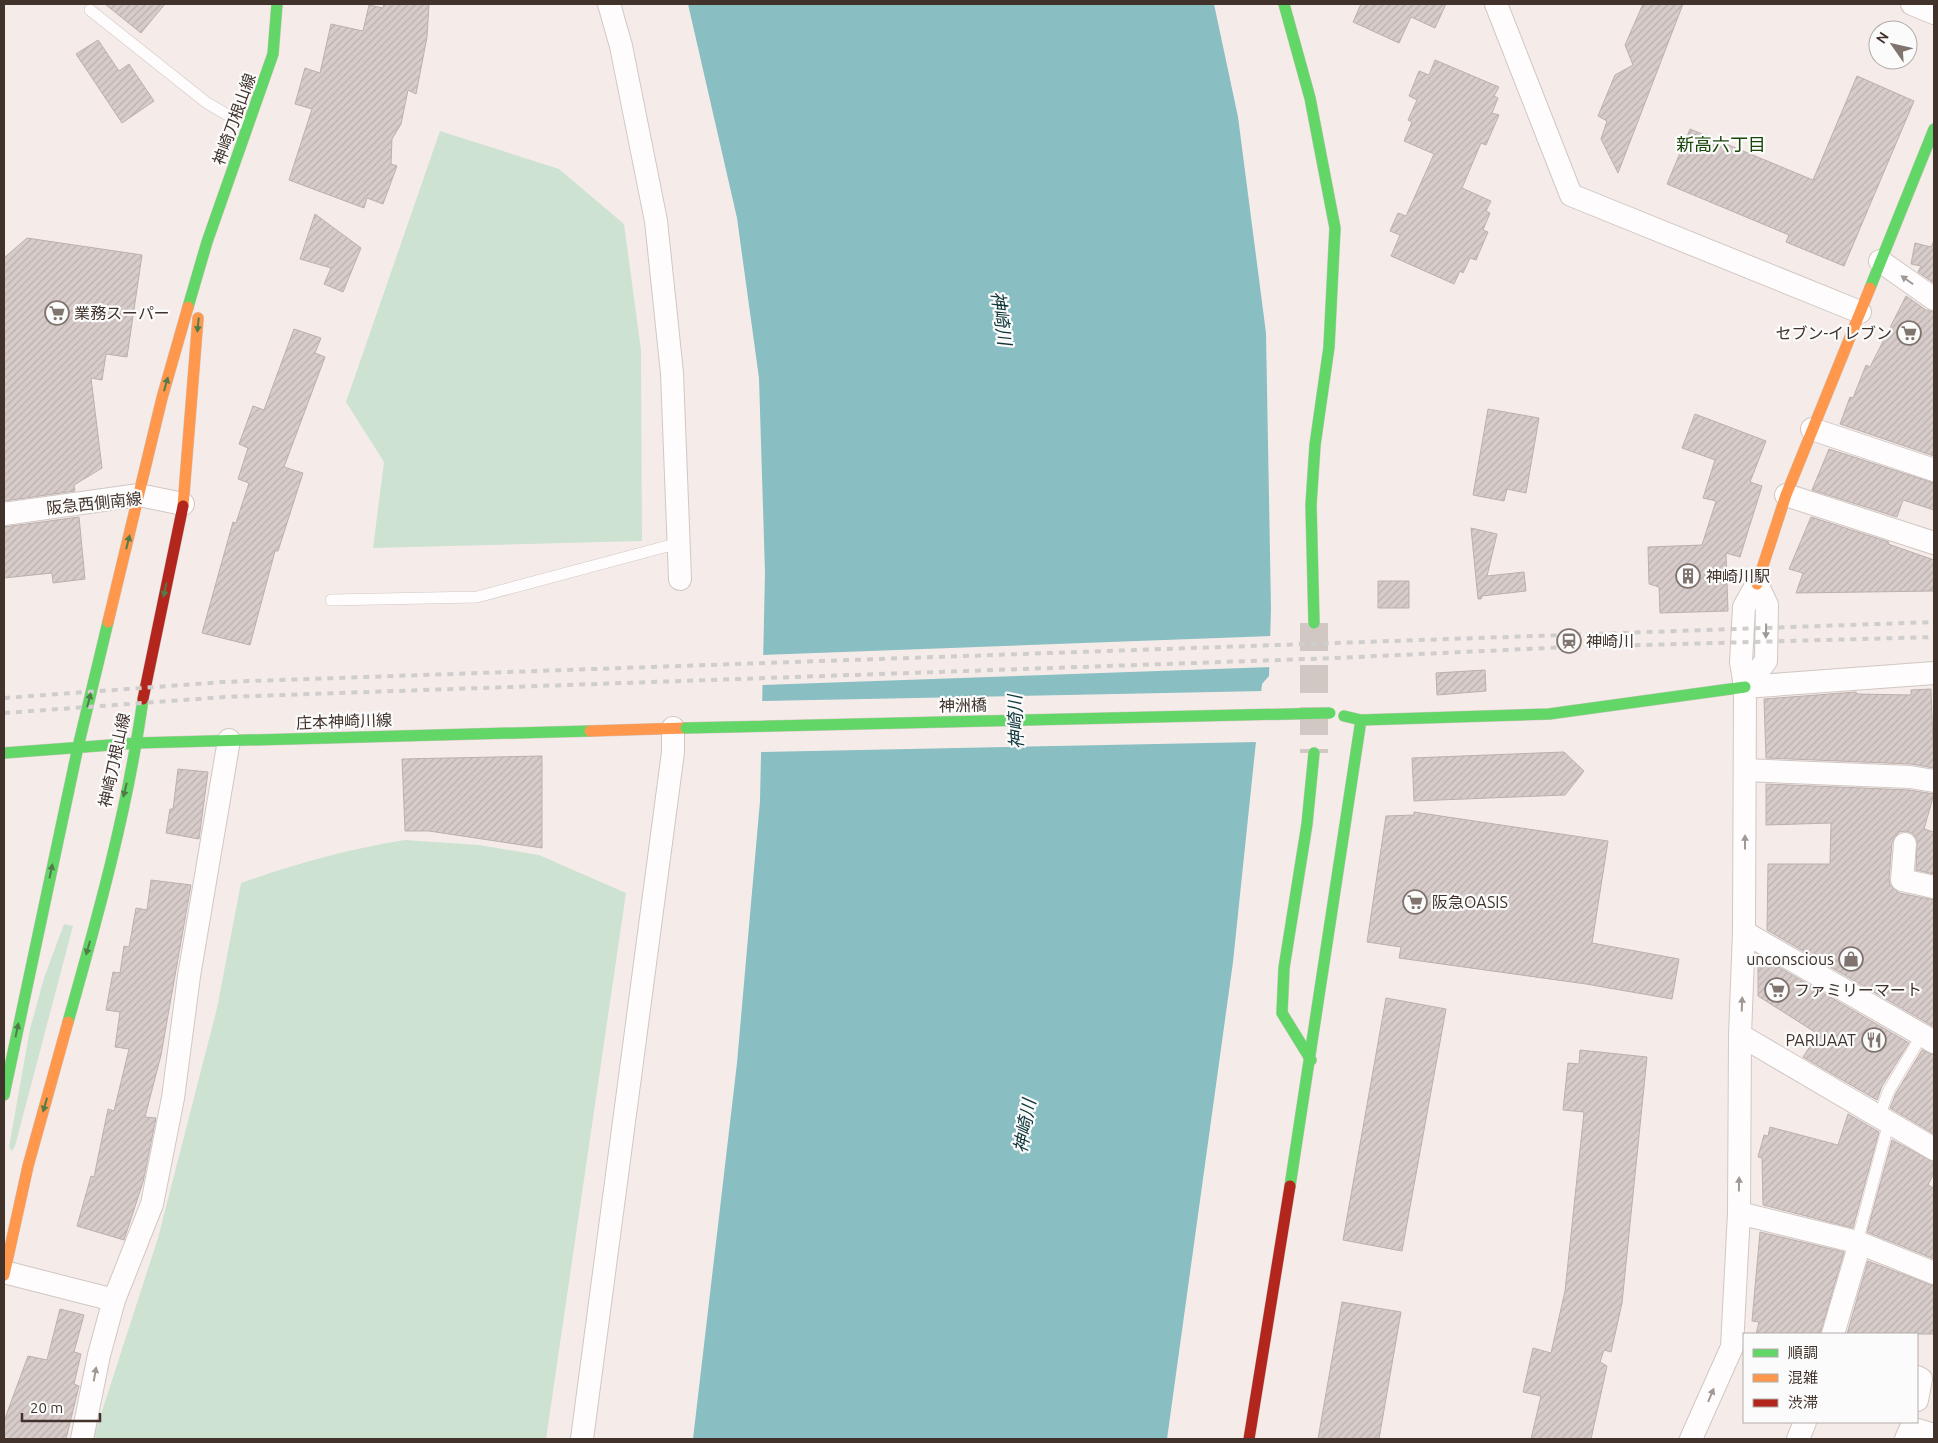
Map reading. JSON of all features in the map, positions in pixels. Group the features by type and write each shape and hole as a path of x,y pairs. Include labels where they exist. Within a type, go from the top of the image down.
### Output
{"street":[{"name":"神崎刀根山線","path":"4,1088 78,747 162,398 207,242 274,54 277,4"},
{"path":"608,4 622,46 656,221 672,373 680,579"},
{"path":"1284,4 1310,98 1335,228 1329,347 1315,445 1311,505 1314,623"},
{"path":"1496,4 1572,195 1860,312"},
{"path":"1912,4 1934,13"},
{"path":"1692,1439 1732,1347 1739,1213 1740,1035 1744,932 1745,687 1741,662 1744,607 1757,584 1786,495 1934,129"},
{"name":"神崎刀根山線","path":"4,1273 12,1199 28,1166 94,926 137,742 144,693 183,504 190,397 207,242"},
{"path":"1880,261 1934,299"},
{"path":"1812,429 1934,470"},
{"name":"阪急西側南線","path":"4,514 139,495 183,504"},
{"path":"1786,495 1934,543"},
{"path":"1745,687 1934,673"},
{"name":"神洲橋","path":"680,728 1330,714 1361,720 1549,714 1745,687"},
{"path":"1249,1439 1311,1060 1361,720"},
{"path":"582,1439 668,792 680,728"},
{"name":"庄本神崎川線","path":"4,754 137,742 680,728"},
{"path":"82,1439 99,1355 114,1300 154,1194 173,1098 189,976 229,740"},
{"path":"1311,1060 1282,1013 1284,968 1308,824 1314,753"},
{"path":"1745,770 1910,777 1934,781"},
{"path":"1904,844 1902,880 1934,887"},
{"path":"1744,932 1928,1039"},
{"path":"1740,1035 1934,1149"},
{"path":"1739,1213 1858,1242 1934,1273"},
{"path":"1833,1333 1858,1242"},
{"path":"4,1273 114,1300"},
{"path":"1918,1378 1921,1379 1918,1395"},
{"path":"1798,1439 1805,1423"},
{"path":"1910,1430 1934,1435"}],"lane":[{"path":"90,10 207,103 247,126"},
{"path":"331,600 477,597 679,543"},
{"path":"1858,1242 1889,1090 1928,1039"}],"green space":[{"path":"440,131 559,169 624,224 641,350 642,541 373,548 384,462 346,402"},
{"path":"405,840 479,845 539,855 626,893 546,1439 93,1439 158,1238 217,1008 241,883 322,858"},
{"path":"64,924 73,926 15,1146 12,1151 9,1147 30,1029 44,978"}],"water":[{"path":"688,4 1214,4 1238,117 1266,333 1271,609 1269,676 1262,684 1233,962 1167,1439 693,1439 737,1063 760,801 765,573 759,378 737,218"}],"pier":[{"path":"1273,636 1272,667 760,685 761,655"},
{"path":"1264,691 1258,742 759,752 760,701"}],"building":[{"path":"105,4 165,4 141,33"},
{"path":"384,4 429,4 427,37 416,94 408,90 401,124 392,139 391,164 397,166 383,204 367,198 364,208 289,180 312,109 295,104 305,68 320,73 331,24 363,31 369,5 383,8"},
{"path":"1361,4 1446,4 1435,28 1411,17 1399,43 1353,22"},
{"path":"1643,4 1683,4 1618,173 1601,139 1607,121 1598,116 1615,75 1633,65 1625,45"},
{"path":"98,40 119,71 129,64 154,101 122,123 76,54"},
{"path":"1435,60 1499,87 1494,96 1498,98 1492,113 1499,115 1486,145 1481,143 1462,188 1491,201 1486,211 1490,213 1483,230 1488,232 1476,260 1470,258 1463,273 1460,271 1454,284 1391,256 1400,235 1390,231 1398,213 1406,216 1434,154 1404,141 1412,122 1408,120 1417,100 1409,96 1419,71 1429,75"},
{"path":"1857,76 1914,101 1844,266 1786,242 1789,235 1667,184 1690,129 1813,180"},
{"path":"315,214 361,248 343,292 324,284 331,268 300,259"},
{"path":"27,238 142,255 127,357 106,354 102,380 91,378 102,468 74,485 75,491 4,501 4,258"},
{"path":"1934,241 1934,283 1918,272 1921,266 1911,264 1915,243 1931,247"},
{"path":"1906,296 1926,310 1934,312 1934,456 1840,424 1850,397 1853,398 1866,365 1870,367"},
{"path":"294,329 321,338 315,353 325,357 284,467 303,473 278,551 275,551 250,645 202,633 233,522 236,523 249,483 238,479 248,448 239,444 253,406 264,410"},
{"path":"1488,409 1539,418 1526,493 1507,489 1504,501 1473,495"},
{"path":"1695,414 1766,441 1750,482 1762,486 1740,557 1726,553 1728,611 1660,613 1659,587 1649,584 1648,547 1702,545 1716,501 1703,498 1715,460 1682,448"},
{"path":"1829,449 1934,483 1934,510 1903,500 1897,517 1812,490"},
{"path":"79,517 85,579 53,583 52,573 4,578 4,527"},
{"path":"1811,517 1889,542 1888,544 1934,560 1934,591 1796,593 1803,573 1789,569"},
{"path":"1471,528 1497,534 1487,576 1524,572 1526,591 1482,596 1481,599 1478,599"},
{"path":"1378,581 1409,581 1409,608 1378,608"},
{"path":"1485,670 1486,691 1437,695 1436,673"},
{"path":"1931,689 1934,768 1911,764 1766,758 1764,699 1856,692 1857,694 1911,695 1911,690"},
{"path":"1564,752 1584,771 1565,795 1414,801 1412,758"},
{"path":"542,756 542,848 429,831 405,831 402,759"},
{"path":"178,769 208,772 199,839 166,833 170,809 173,809"},
{"path":"1766,784 1909,790 1934,794 1924,829 1934,832 1934,874 1916,870 1917,839 1912,833 1906,831 1899,832 1892,842 1889,879 1890,885 1899,893 1934,900 1934,1027 1767,930 1768,864 1830,864 1831,823 1766,825"},
{"path":"1414,812 1608,841 1592,943 1679,959 1672,999 1586,984 1399,958 1401,947 1367,942 1386,816 1414,815"},
{"path":"151,880 191,885 161,1055 145,1117 156,1118 143,1182 124,1240 77,1226 91,1176 94,1177 108,1109 114,1111 129,1049 115,1047 120,1012 106,1010 113,972 120,973 124,946 129,947 136,908 147,910"},
{"path":"1758,955 1909,1043 1882,1086 1877,1100 1803,1057 1818,1034 1758,996"},
{"path":"1386,998 1446,1009 1402,1251 1343,1240"},
{"path":"1580,1050 1647,1057 1622,1303 1611,1352 1604,1350 1600,1362 1607,1366 1591,1439 1531,1439 1541,1396 1523,1392 1533,1348 1551,1353 1565,1291 1584,1112 1563,1110 1568,1063 1579,1064"},
{"path":"1922,1050 1934,1055 1934,1134 1890,1108 1896,1093"},
{"path":"1848,1114 1879,1132 1853,1228 1763,1205 1762,1158 1758,1157 1764,1135 1768,1136 1770,1127 1838,1145"},
{"path":"1892,1140 1934,1162 1934,1173 1928,1185 1934,1188 1934,1259 1867,1232"},
{"path":"1760,1232 1844,1252 1820,1333 1756,1333 1759,1322 1752,1321"},
{"path":"1868,1261 1934,1286 1934,1334 1847,1333"},
{"path":"1342,1302 1401,1312 1379,1439 1318,1439"},
{"path":"60,1309 84,1315 74,1352 81,1354 74,1384 79,1386 66,1439 4,1439 4,1421 28,1356 47,1360"}],"tunnel":[{"path":"1314,623 1314,753"}],"railway":[{"path":"4,698 223,682 1934,622"},
{"path":"4,713 225,697 1336,658 1569,647 1934,637"}],"traffic: fast":[{"path":"188,307 207,242 273,54 277,4"},
{"path":"1284,4 1310,98 1335,228 1329,347 1315,445 1311,505 1314,623"},
{"path":"1870,288 1934,129"},
{"path":"4,1095 78,747 108,622"},
{"path":"1344,716 1361,720 1549,714 1745,687"},
{"path":"68,1022 121,821 143,699"},
{"path":"686,728 1330,713"},
{"path":"1290,1186 1361,720"},
{"path":"4,753 137,743 590,731"},
{"path":"1311,1060 1282,1013 1284,968 1307,824 1314,753"}],"traffic: slow":[{"path":"1757,584 1786,495 1870,288"},
{"path":"108,622 162,398 188,307"},
{"path":"183,506 198,318"},
{"path":"590,731 686,728"},
{"path":"4,1275 28,1166 68,1022"}],"traffic: jam":[{"path":"143,699 183,506"},
{"path":"1249,1439 1290,1186"}],"place":[{"name":"業務スーパー","path":"57,313"},
{"name":"セブン-イレブン","path":"1909,333"},
{"name":"神崎川駅","path":"1688,576"},
{"name":"神崎川","path":"1569,641"},
{"name":"阪急OASIS","path":"1415,902"},
{"name":"unconscious","path":"1851,959"},
{"name":"ファミリーマート","path":"1777,990"},
{"name":"PARIJAAT","path":"1874,1040"}],"district":[{"name":"新高六丁目","path":"1721,144"}]}
